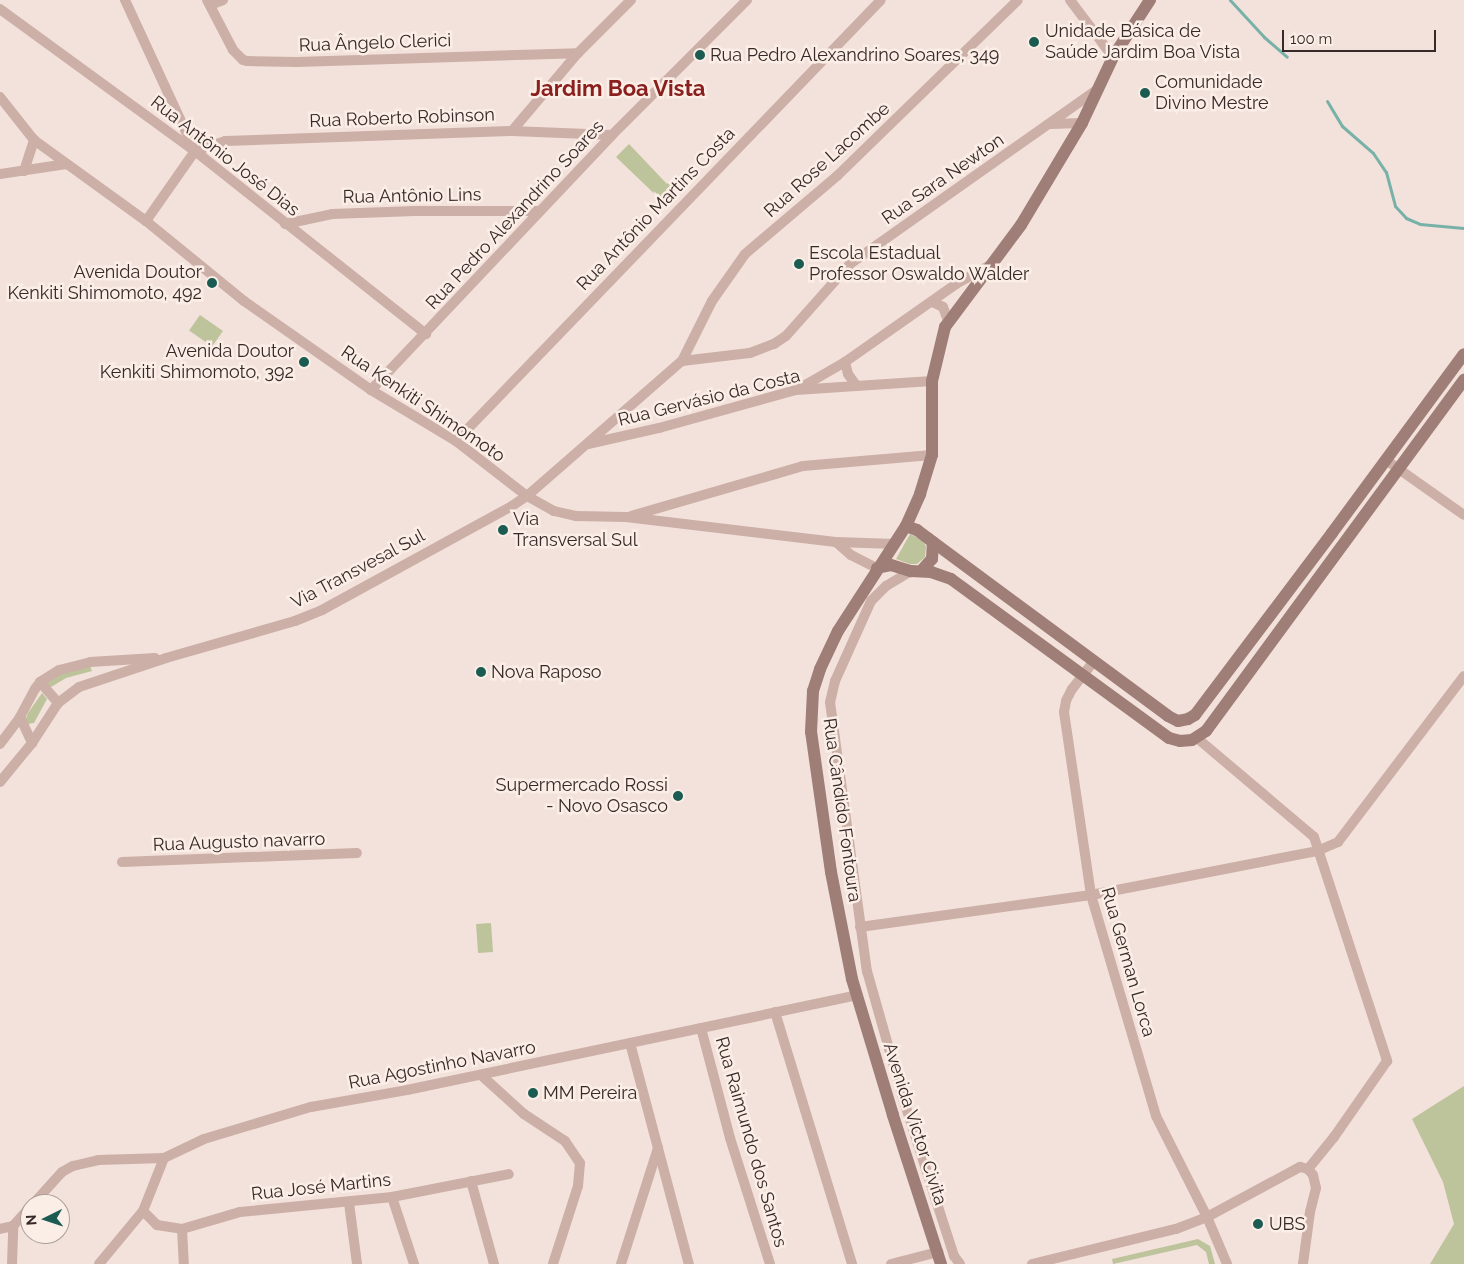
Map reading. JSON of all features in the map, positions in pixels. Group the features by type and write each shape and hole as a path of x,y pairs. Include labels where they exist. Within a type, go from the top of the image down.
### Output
{"street":[{"path":"125,0 195,151 146,221"},
{"path":"209,2 223,0"},
{"path":"512,131 578,53 631,0"},
{"name":"Rua Pedro Alexandrino Soares","path":"371,390 426,334 612,135 746,0"},
{"name":"Rua Antônio Martins Costa","path":"456,441 881,0"},
{"name":"Rua Rose Lacombe","path":"682,362 712,301 745,254 837,176 1018,0"},
{"path":"1070,0 1113,57"},
{"name":"Rua Cândido Fontoura","path":"856,995 831,872 811,732 813,691 820,668 838,631 877,568 906,526 920,494 932,455 932,382 940,341 948,321 1021,225 1082,123 1113,57 1150,0"},
{"name":"Rua Ângelo Clerici","path":"209,2 233,50 243,60 247,61 297,62 578,53"},
{"name":"Rua Antônio José Dias","path":"0,9 195,151 426,334"},
{"name":"Rua Sara Newton","path":"682,362 750,353 774,344 786,336 850,264 1097,90"},
{"name":"Rua Kenkiti Shimomoto","path":"0,97 34,140 146,221 244,301 371,390 456,441 527,496 564,514 626,518 836,542 895,544"},
{"path":"1051,124 1082,123"},
{"name":"Rua Roberto Robinson","path":"195,151 225,141 512,131 612,135"},
{"path":"24,171 34,140"},
{"path":"0,174 66,164"},
{"name":"Rua Antônio Lins","path":"285,224 332,214 540,211"},
{"path":"796,390 845,362 956,284 992,264"},
{"path":"932,302 943,307 948,321"},
{"path":"906,526 917,530 1173,719 1184,721 1192,718 1464,354"},
{"name":"Via Transvesal Sul","path":"0,782 32,742 58,703 79,687 166,658 295,621 322,610 527,496 682,362"},
{"path":"845,362 848,374 856,385"},
{"path":"836,542 850,555 877,568 891,565 917,570 941,575 960,584 1169,738 1186,741 1197,738 1206,731 1464,380"},
{"name":"Rua Gervásio da Costa","path":"584,445 659,428 796,390 932,382"},
{"path":"626,518 803,466 932,455"},
{"path":"1386,460 1464,515"},
{"path":"1332,533 1346,542"},
{"path":"933,542 932,559 917,570 886,586 871,601 831,692 830,702 866,972 903,1098 954,1256 960,1264"},
{"name":"Via Transvesal Sul","path":"0,744 20,717 40,682 59,670 73,665 130,658 166,658"},
{"name":"Rua German Lorca","path":"1094,661 1068,695 1064,718 1091,895 1156,1116 1207,1217 1227,1264"},
{"path":"860,927 1091,895 1317,851 1338,842 1464,676"},
{"path":"40,682 58,703"},
{"path":"20,717 32,742"},
{"path":"1197,738 1314,837 1387,1061 1334,1137 1308,1169"},
{"name":"Rua Augusto navarro","path":"122,862 357,853"},
{"name":"Rua Agostinho Navarro","path":"164,1158 204,1139 311,1107 481,1075 856,995"},
{"name":"Avenida Victor Civita","path":"856,995 939,1258"},
{"path":"774,1012 852,1264"},
{"name":"Rua Raimundo dos Santos","path":"701,1028 730,1138 770,1264"},
{"path":"630,1043 689,1264"},
{"path":"481,1075 524,1114 566,1141 580,1162 578,1186 553,1264"},
{"path":"621,1264 658,1148"},
{"path":"42,1194 62,1172 78,1164 98,1160 164,1158 143,1211 104,1263"},
{"path":"1032,1264 1176,1229 1207,1217 1300,1167 1308,1169 1313,1176 1316,1188 1310,1212 1303,1264"},
{"name":"Rua José Martins","path":"143,1211 157,1225 182,1229 240,1212 349,1203 392,1197 509,1174"},
{"path":"471,1181 494,1264"},
{"path":"392,1197 414,1264"},
{"path":"349,1203 357,1264"},
{"path":"0,1229 13,1226 20,1218"},
{"path":"12,1264 13,1226"},
{"path":"182,1229 184,1264"},
{"path":"891,1264 939,1258"}],"green space":[{"path":"629,144 667,184 669,182 676,189 664,203 616,157"},
{"path":"200,315 223,331 212,347 189,331"},
{"path":"910,534 922,540 926,546 925,557 917,564 910,564 896,559"},
{"path":"90,666 92,671 66,678 51,687 44,685 52,675"},
{"path":"42,693 47,699 34,723 27,724 25,721 28,713"},
{"path":"491,923 493,952 478,953 476,924"},
{"path":"1464,1086 1464,1264 1430,1264 1454,1224 1443,1182 1412,1119"},
{"path":"1198,1239 1210,1246 1215,1264 1209,1264 1206,1252 1197,1245 1113,1264 1112,1259"}],"waterway":[{"path":"1230,0 1264,37 1287,57"},
{"path":"1327,101 1342,126 1373,153 1386,172 1395,206 1406,218 1420,224 1464,228"}],"place":[{"name":"Unidade Básica de Saúde Jardim Boa Vista","path":"1034,42"},
{"name":"Rua Pedro Alexandrino Soares, 349","path":"700,55"},
{"name":"Comunidade Divino Mestre","path":"1145,93"},
{"name":"Escola Estadual Professor Oswaldo Walder","path":"799,264"},
{"name":"Avenida Doutor Kenkiti Shimomoto, 492","path":"212,283"},
{"name":"Avenida Doutor Kenkiti Shimomoto, 392","path":"304,362"},
{"name":"Via Transversal Sul","path":"503,530"},
{"name":"Nova Raposo","path":"481,672"},
{"name":"Supermercado Rossi - Novo Osasco","path":"678,796"},
{"name":"MM Pereira","path":"533,1093"},
{"name":"UBS","path":"1258,1224"}],"district":[{"name":"Jardim Boa Vista","path":"618,89"}]}
